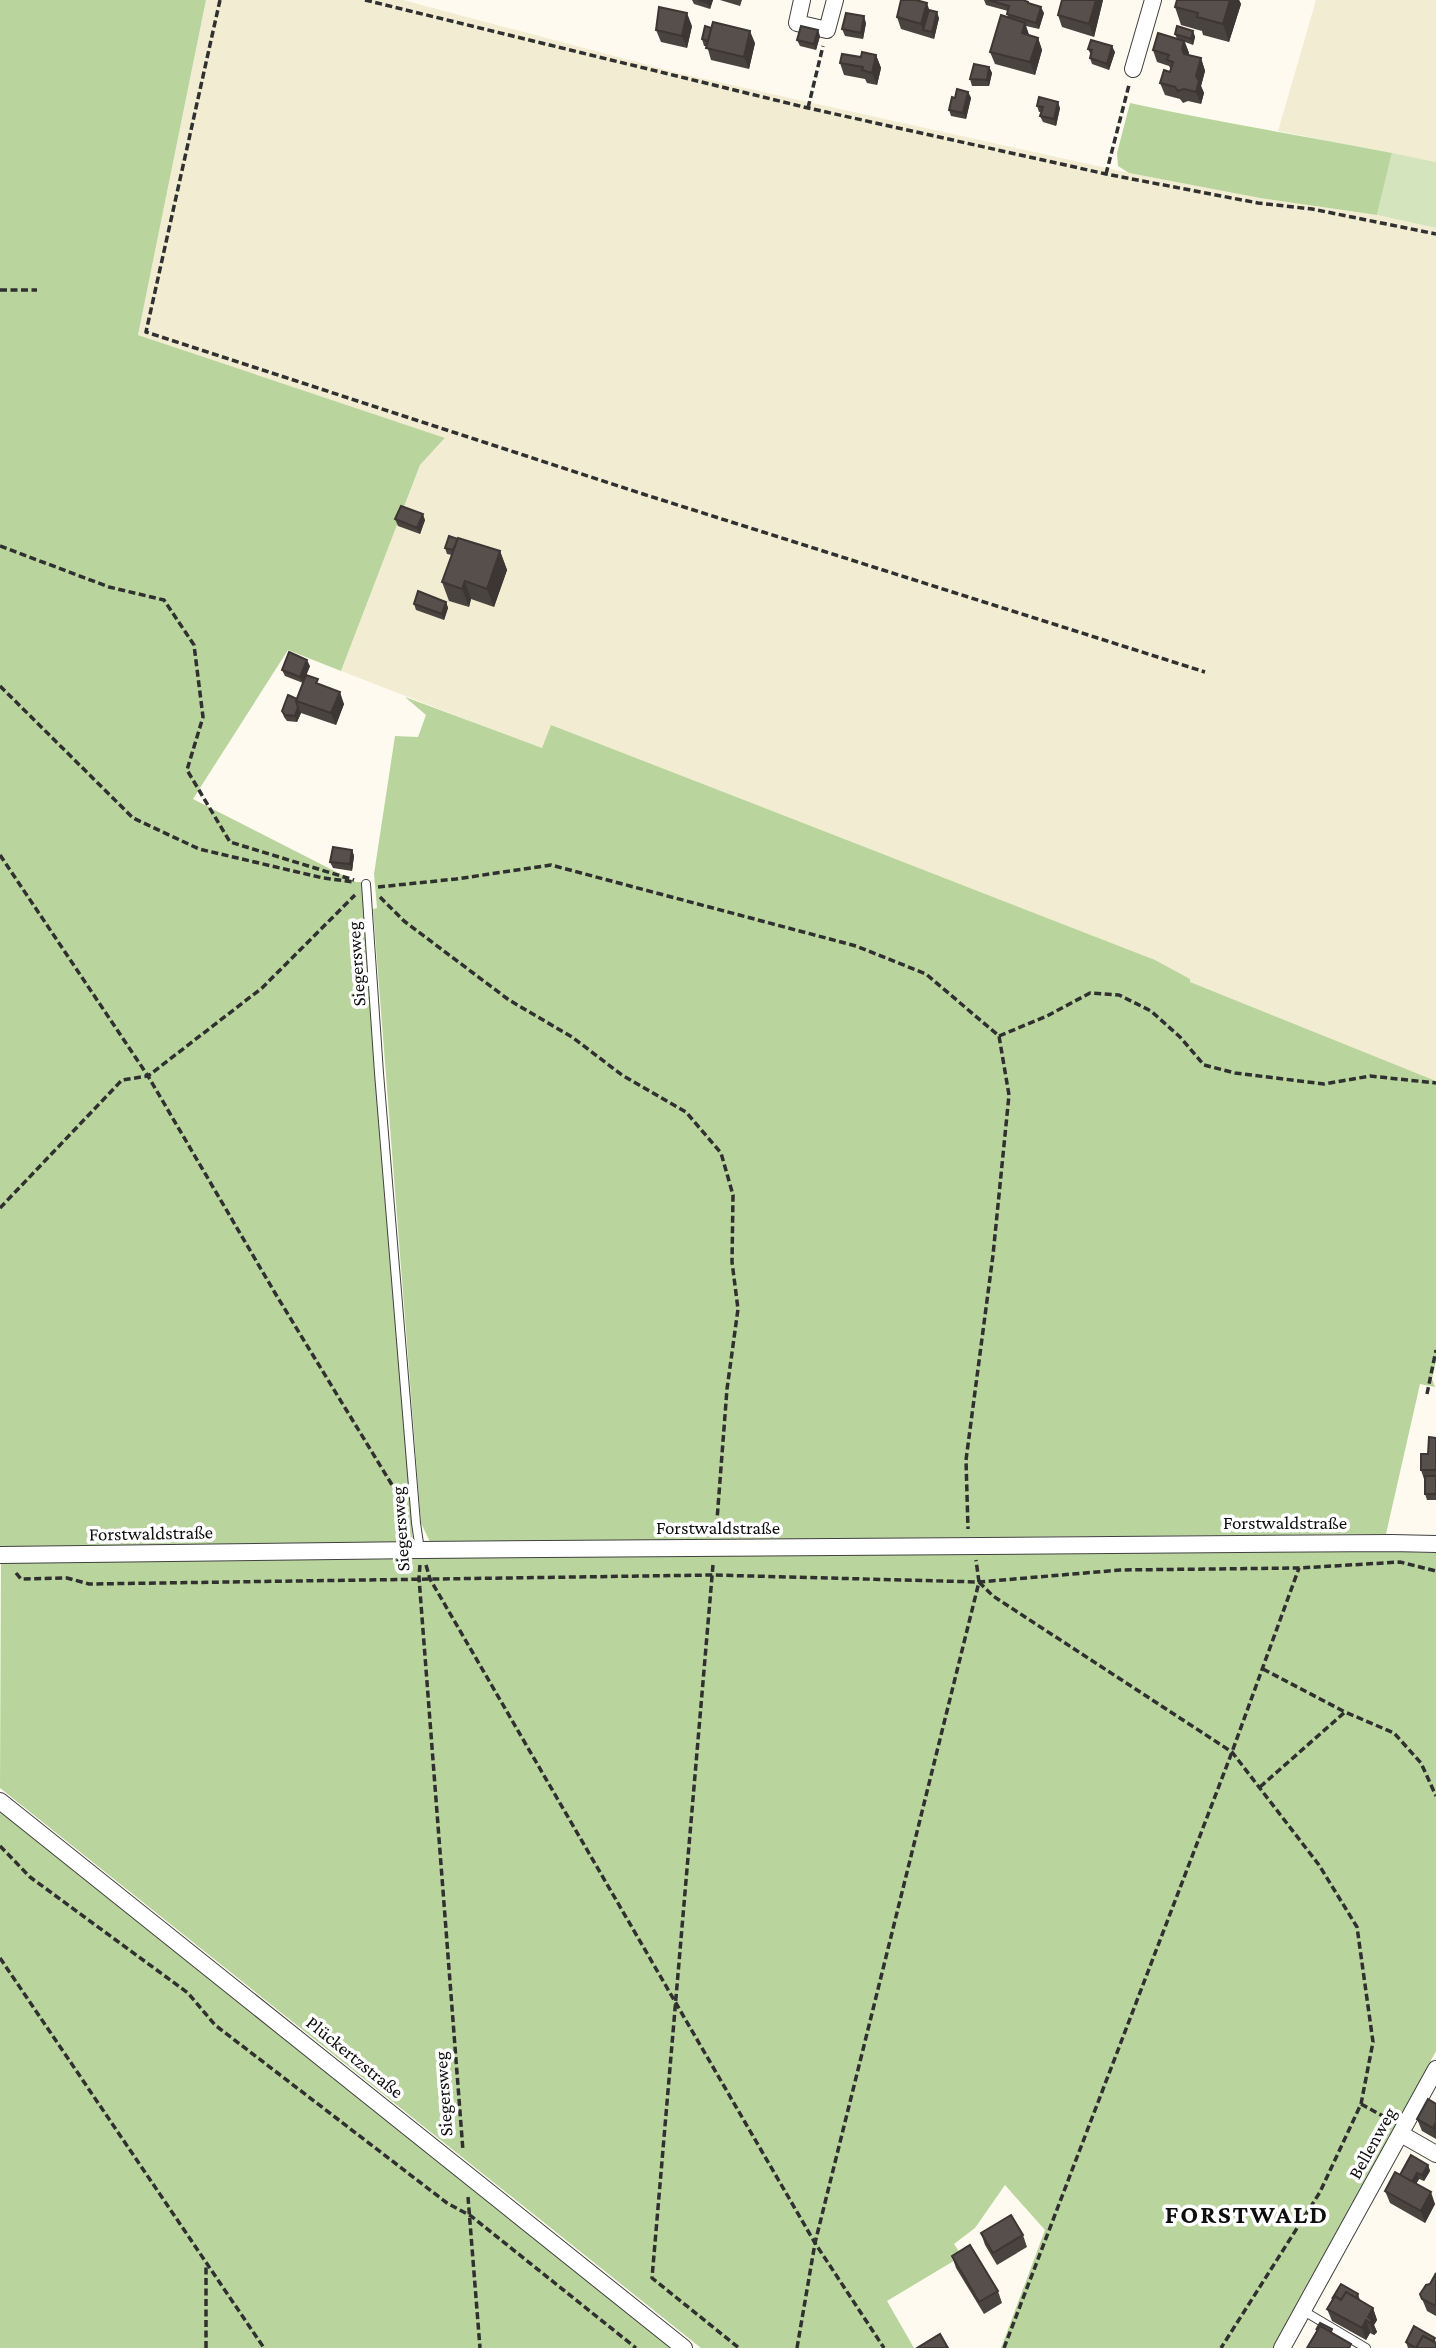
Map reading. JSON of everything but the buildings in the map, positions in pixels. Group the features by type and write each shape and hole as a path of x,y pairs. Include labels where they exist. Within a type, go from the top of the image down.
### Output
{"street":[{"path":"802,0 797,23 827,30 835,0"},
{"path":"1133,69 1153,0"},
{"name":"Forstwaldstraße","path":"0,1556 421,1550 1436,1544"},
{"name":"Plückertzstraße","path":"0,1801 684,2348"},
{"name":"Bellenweg","path":"1282,2348 1436,2069"},
{"path":"1401,2134 1436,2154"}],"lane":[{"name":"Siegersweg","path":"366,884 415,1523 421,1550"},
{"path":"1302,2310 1366,2348"}],"path":[{"path":"220,0 146,332 1205,672"},
{"path":"365,0 808,108 1106,173 1436,234"},
{"path":"808,108 827,30"},
{"path":"1106,173 1133,69"},
{"path":"0,290 37,290"},
{"path":"0,546 109,586 164,600 194,645 203,717 187,770 230,842 380,888 551,865 856,946 926,974 999,1036 1009,1095 993,1255 966,1460 971,1546"},
{"path":"0,686 133,818 199,849 323,878 366,884 404,921 509,1000 572,1037 621,1075 686,1112 721,1153 733,1195 732,1262 738,1309 727,1389 652,2278 739,2348"},
{"path":"0,855 148,1076 275,1293 415,1523"},
{"path":"0,1208 122,1080 148,1076 262,988 366,884"},
{"path":"999,1036 1090,993 1119,995 1151,1012 1180,1037 1204,1065 1235,1073 1324,1084 1370,1076 1436,1083"},
{"path":"1427,1394 1436,1350"},
{"name":"Siegersweg","path":"421,1550 419,1578 465,2172"},
{"path":"14,1571 21,1578 67,1578 89,1584 713,1575 979,1582 1120,1570 1299,1569 1400,1562 1436,1571"},
{"path":"1004,2348 1232,1752 1299,1569"},
{"path":"430,1579 815,2244 884,2348"},
{"path":"979,1582 993,1596 1232,1752 1319,1865 1357,1927 1373,2042 1362,2104 1320,2192 1221,2348"},
{"path":"797,2348 815,2244 979,1582"},
{"path":"1262,1669 1345,1712 1394,1733 1421,1763 1436,1796"},
{"path":"1259,1788 1345,1712"},
{"path":"0,1846 30,1877 188,1993 215,2025 447,2203 471,2216 636,2348"},
{"path":"0,1958 264,2348"},
{"path":"1362,2104 1397,2124 1401,2134"},
{"path":"471,2216 480,2348"},
{"path":"206,2265 206,2348"}],"shaded area":[{"path":"206,0 403,0 678,73 1129,173 1260,198 1377,215 1436,228 1436,1081 552,726 542,749 341,671 420,465 445,439 138,335"},
{"path":"1316,0 1436,0 1436,162 1278,131"}],"green space":[{"path":"0,0 206,0 138,335 445,438 420,465 341,671 288,650 193,799 356,882 364,882 363,905 413,1542 0,1548"},
{"path":"1130,103 1392,153 1377,215 1260,198 1129,173 1118,166 1117,153"},
{"path":"1392,153 1436,162 1436,228 1377,215"},
{"path":"405,697 542,748 551,725 1155,960 1190,979 1190,982 1436,1081 1436,1361 1432,1379 1435,1387 1420,1384 1386,1534 430,1542 421,1523 373,909 377,908 374,874 395,736 418,737 426,715"},
{"path":"1380,1551 1436,1553 1436,2051 1275,2348 1001,2348 1045,2230 1005,2185 975,2228 954,2244 962,2256 887,2301 914,2348 701,2348 0,1788 1,1563"},
{"path":"0,1810 673,2348 0,2348"}],"district":[{"name":"FORSTWALD","path":"1247,2214"}]}
